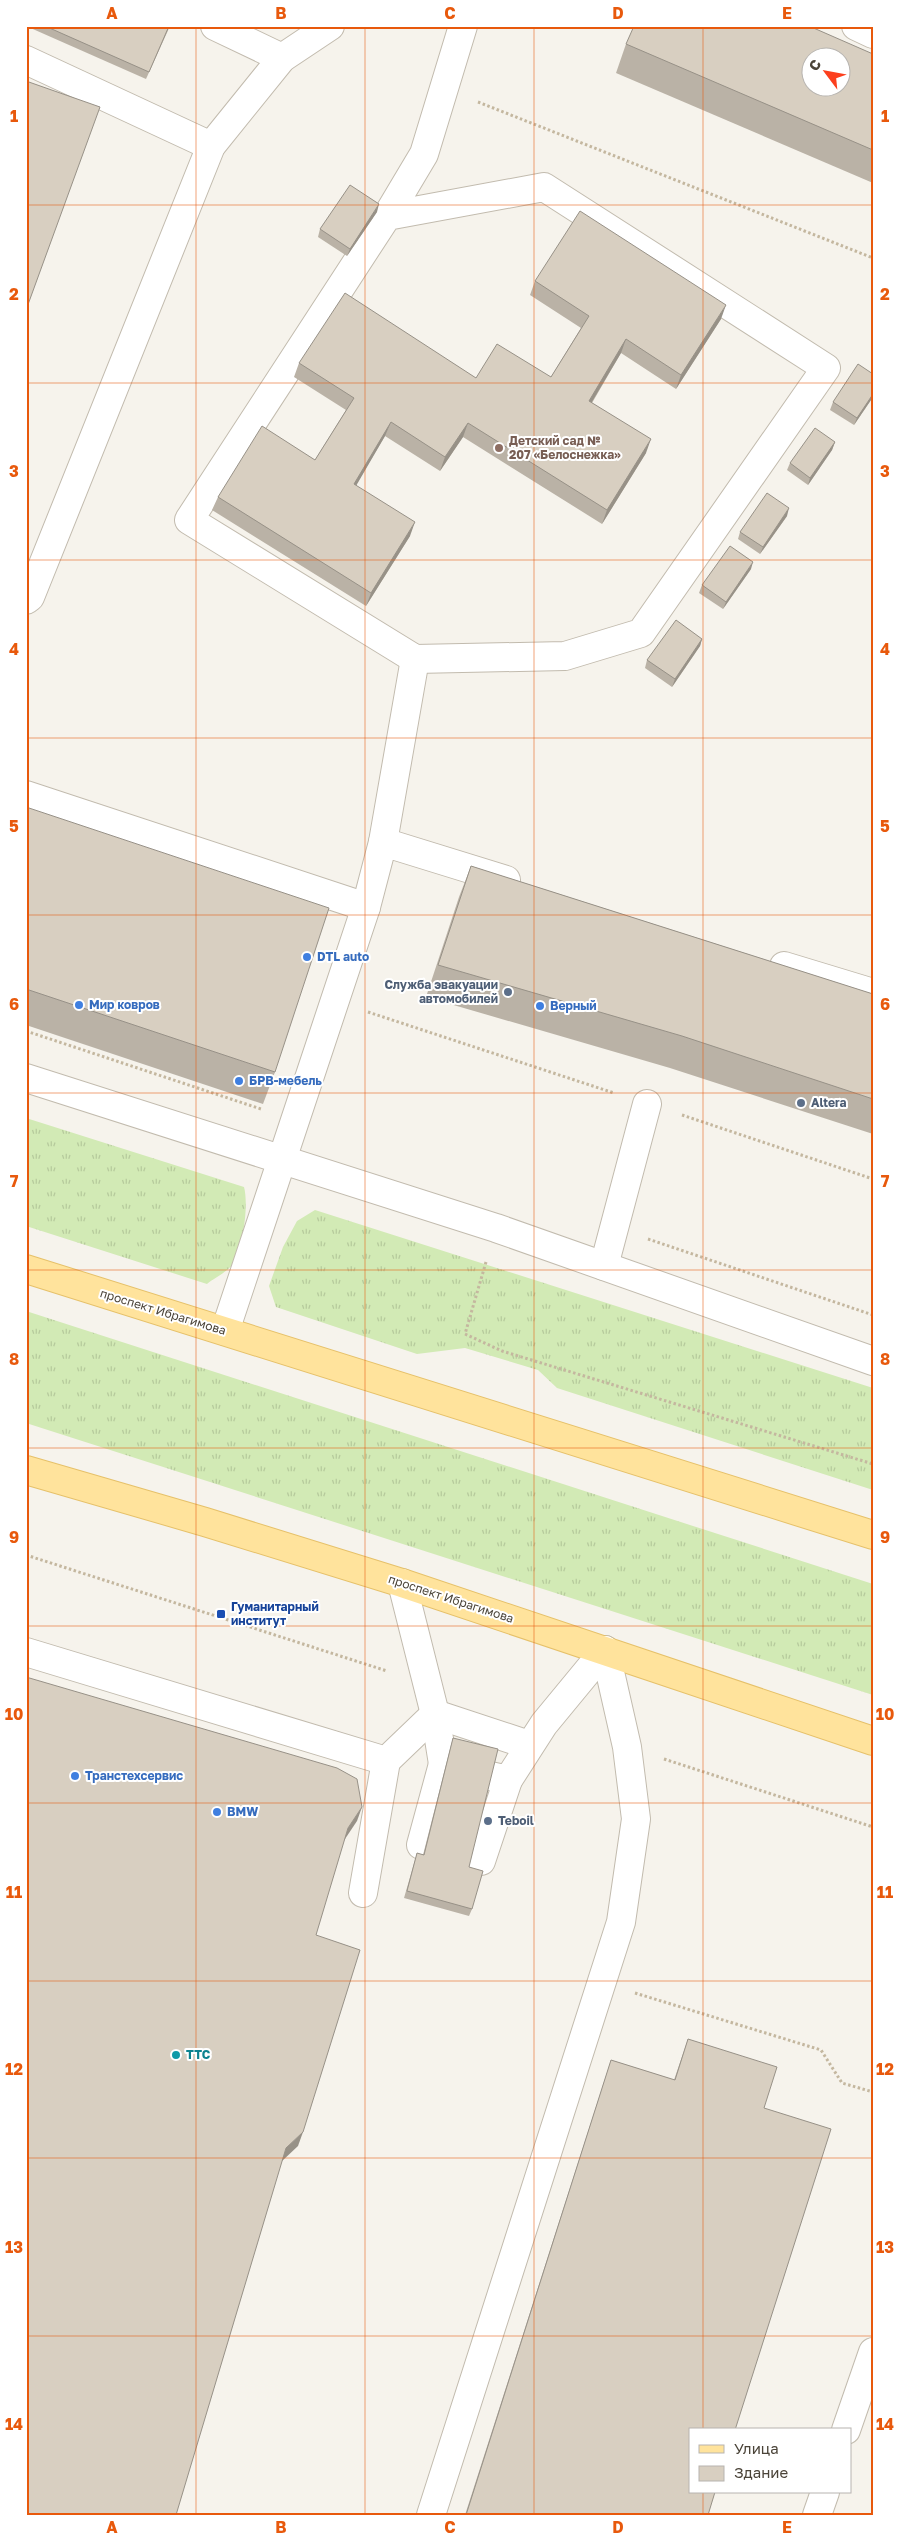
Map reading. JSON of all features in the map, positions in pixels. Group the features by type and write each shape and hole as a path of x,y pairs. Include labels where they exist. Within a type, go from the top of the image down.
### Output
{"main road":[{"name":"проспект Ибрагимова","path":"26,1269 873,1535"},
{"name":"проспект Ибрагимова","path":"26,1470 205,1522 402,1583 873,1741"}],"lane":[{"path":"215,26 282,58"},
{"path":"26,600 30,597 211,146 282,58 330,26"},
{"path":"387,216 544,187 826,368 640,633 565,656 415,659 189,520 387,216 424,154 463,26"},
{"path":"856,26 873,34"},
{"path":"26,60 211,146"},
{"path":"225,1331 366,907 383,842 415,659"},
{"path":"26,795 366,907"},
{"path":"383,842 534,888"},
{"path":"760,958 873,993"},
{"path":"26,1078 282,1158 496,1228 873,1361"},
{"path":"604,1266 647,1104"},
{"path":"402,1583 435,1714 444,1764 421,1846 425,1846"},
{"path":"470,1858 481,1861 488,1818 499,1778 529,1745 605,1650"},
{"path":"431,2515 620,1922 636,1819 627,1747 605,1650"},
{"path":"26,1652 386,1761"},
{"path":"435,1714 529,1745"},
{"path":"363,1893 386,1761 435,1714"},
{"path":"847,2428 873,2352"},
{"path":"817,2515 824,2494"}],"path":[{"path":"444,88 873,258"},
{"path":"334,1001 873,1179"},
{"path":"496,1228 465,1334 502,1351 873,1464"},
{"path":"601,1982 821,2050 842,2082 873,2092"}],"green space":[{"path":"26,1118 244,1187 246,1205 244,1227 239,1249 232,1265 207,1284 26,1226"},
{"path":"315,1210 873,1388 873,1490 557,1388 538,1370 465,1348 417,1354 276,1307 269,1286 283,1247 297,1221"},
{"path":"26,1311 873,1584 873,1695 26,1423"}],"building":[{"path":"45,26 169,26 149,72"},
{"path":"634,26 809,26 873,54 873,150 626,44"},
{"path":"26,81 100,107 26,310"},
{"path":"350,185 379,204 350,249 320,229"},
{"path":"580,211 726,305 681,375 626,339 589,401 651,439 607,510 468,423 445,457 391,422 354,484 415,522 371,593 218,497 262,426 315,460 354,398 299,363 345,293 476,378 497,344 551,377 589,316 535,281"},
{"path":"858,364 873,374 873,394 857,418 833,402"},
{"path":"815,428 835,442 810,478 790,463"},
{"path":"767,493 789,508 763,547 740,532"},
{"path":"730,546 753,562 726,602 702,585"},
{"path":"676,620 702,639 675,679 647,660"},
{"path":"26,807 329,908 275,1072 26,989"},
{"path":"471,866 873,994 873,1099 682,1036 438,965"},
{"name":"ТТС","path":"26,1677 337,1768 357,1779 362,1807 348,1828 316,1935 360,1950 303,2132 286,2148 176,2515 26,2515"},
{"path":"453,1738 498,1749 469,1867 483,1871 472,1909 407,1891 417,1853 424,1855"},
{"path":"688,2039 777,2067 764,2108 831,2129 736,2428 689,2428 689,2494 714,2494 708,2515 466,2515 611,2060 675,2080"}],"place":[{"name":"Детский сад № 207 «Белоснежка»","path":"499,448"},
{"name":"DTL auto","path":"307,957"},
{"name":"Служба эвакуации автомобилей","path":"508,992"},
{"name":"Мир ковров","path":"79,1005"},
{"name":"Верный","path":"540,1006"},
{"name":"БРВ-мебель","path":"239,1081"},
{"name":"Altera","path":"801,1103"},
{"name":"Гуманитарный институт","path":"221,1614"},
{"name":"Транстехсервис","path":"75,1776"},
{"name":"BMW","path":"217,1812"},
{"name":"Teboil","path":"488,1821"},
{"name":"ТТС","path":"176,2055"}]}
